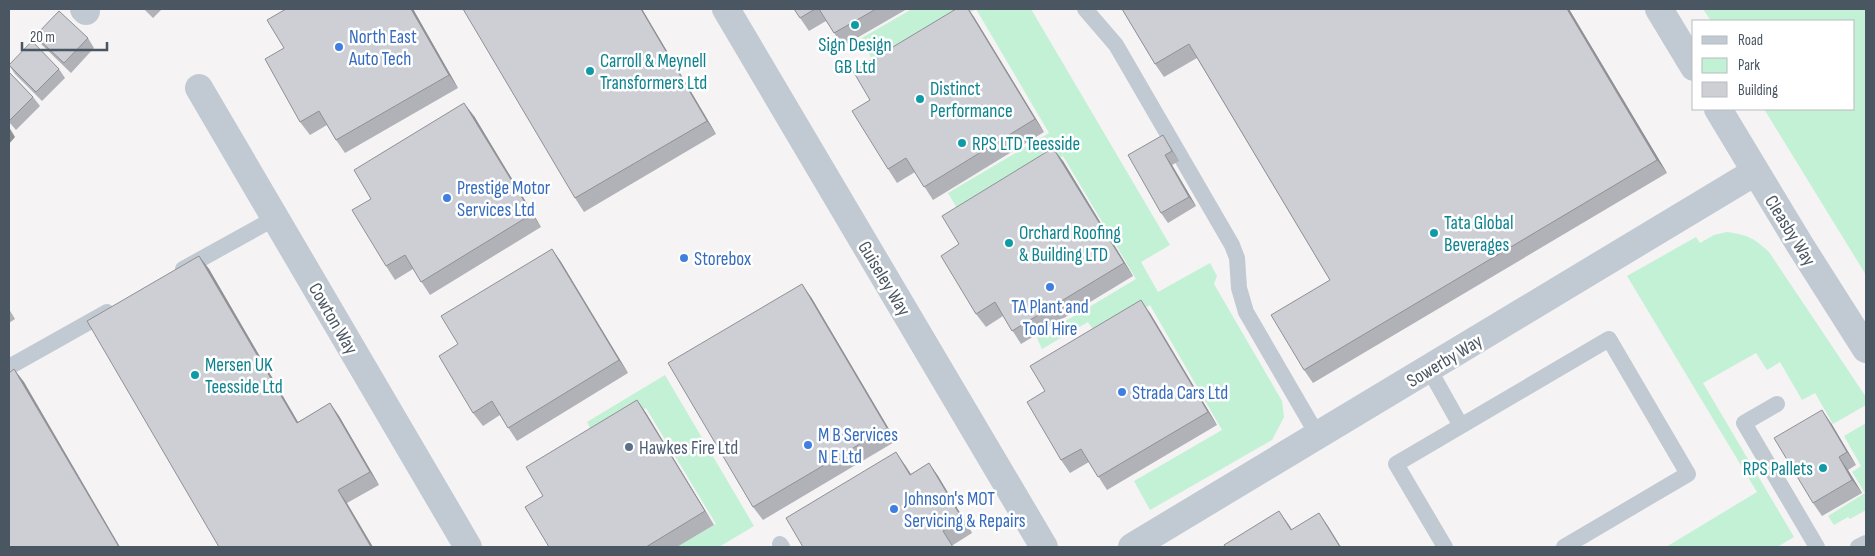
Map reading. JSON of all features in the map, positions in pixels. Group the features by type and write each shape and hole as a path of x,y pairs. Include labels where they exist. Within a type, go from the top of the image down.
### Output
{"street":[{"name":"Guiseley Way","path":"726,9 1044,547"},
{"path":"1659,9 1692,65"},
{"name":"Cowton Way","path":"199,88 468,547"},
{"name":"Cleasby Way","path":"1719,110 1866,350"},
{"name":"Sowerby Way","path":"1132,547 1756,172"}],"lane":[{"path":"1085,9 1116,46 1232,245 1237,258 1242,301 1246,312 1318,436"},
{"path":"172,276 275,218"},
{"path":"9,367 120,305"},
{"path":"1445,547 1396,464 1609,339 1688,474 1564,547"},
{"path":"1429,369 1461,426"},
{"path":"1777,404 1744,423 1816,547"},
{"path":"1858,547 1866,542"}],"green space":[{"path":"912,9 976,9 877,67 860,39"},
{"path":"976,9 1031,9 1170,245 1141,262 1158,292 1210,263 1217,276 1214,284 1282,401 1284,417 1272,440 1150,510 1134,481 1222,430 1150,305 1098,337 1088,322 1042,349 1037,338 1136,279 1063,156 961,215 948,193 1049,133"},
{"path":"1703,9 1866,9 1866,275 1765,110 1855,110 1855,20 1710,20"},
{"path":"1727,232 1750,238 1769,252 1866,397 1866,405 1833,424 1815,393 1802,400 1780,362 1767,370 1756,353 1703,383 1794,537 1777,547 1666,547 1757,492 1627,276 1696,237 1700,243 1714,235"},
{"path":"665,375 754,526 719,547 677,547 716,524 646,408 578,448 591,430 587,422"},
{"path":"1866,423 1866,510 1834,525 1828,516 1865,493 1852,472 1861,466 1844,436"}],"building":[{"path":"286,9 411,9 449,75 336,140 319,111 300,122 265,59 284,48 267,20"},
{"name":"Carroll & Meynell Transformers Ltd","path":"463,9 641,9 707,121 575,198"},
{"path":"794,9 815,9 800,18"},
{"path":"819,9 876,9 834,33"},
{"path":"956,9 968,9 1035,119 924,187 906,158 888,169 852,111 870,100 853,71"},
{"name":"Tata Global Beverages","path":"1122,9 1567,9 1657,160 1304,370 1271,315 1330,280 1189,44 1155,64"},
{"path":"59,11 88,38 64,63 35,36"},
{"path":"32,41 59,69 36,92 9,65"},
{"path":"9,72 33,97 10,120 9,119"},
{"name":"Prestige Motor Services Ltd","path":"464,103 532,214 421,282 405,255 386,266 352,210 371,199 354,170"},
{"path":"1163,135 1172,151 1165,155 1189,197 1161,213 1128,155"},
{"path":"1053,148 1124,263 1012,331 995,302 976,314 941,256 959,244 942,216"},
{"path":"552,249 619,360 508,428 492,401 473,413 439,356 458,344 441,316"},
{"name":"Mersen UK Teesside Ltd","path":"199,256 297,423 330,403 370,472 338,490 371,547 219,547 87,321"},
{"path":"802,284 887,428 753,507 668,363"},
{"name":"Strada Cars Ltd","path":"1141,300 1208,412 1098,477 1081,449 1061,460 1027,402 1045,391 1030,366"},
{"path":"14,369 119,547 9,547 9,373"},
{"name":"Hawkes Fire Ltd","path":"637,400 705,511 646,547 549,547 525,507 543,496 526,467"},
{"name":"RPS Pallets","path":"1822,410 1847,452 1839,457 1852,480 1813,503 1774,438"},
{"name":"Johnson's MOT Servicing & Repairs","path":"896,452 910,475 929,463 963,520 943,531 953,547 803,547 786,518"},
{"path":"1279,511 1291,530 1319,513 1340,547 1225,547 1224,545"}],"place":[{"name":"Sign Design GB Ltd","path":"855,25"},
{"name":"North East Auto Tech","path":"339,47"},
{"name":"Carroll & Meynell Transformers Ltd","path":"590,71"},
{"name":"Distinct Performance","path":"920,99"},
{"name":"RPS LTD Teesside","path":"962,143"},
{"name":"Prestige Motor Services Ltd","path":"447,198"},
{"name":"Tata Global Beverages","path":"1434,233"},
{"name":"Orchard Roofing & Building LTD","path":"1009,243"},
{"name":"Storebox","path":"684,258"},
{"name":"TA Plant and Tool Hire","path":"1050,287"},
{"name":"Mersen UK Teesside Ltd","path":"195,375"},
{"name":"Strada Cars Ltd","path":"1122,392"},
{"name":"M B Services N E Ltd","path":"808,445"},
{"name":"Hawkes Fire Ltd","path":"629,447"},
{"name":"RPS Pallets","path":"1823,468"},
{"name":"Johnson's MOT Servicing & Repairs","path":"894,509"}]}
